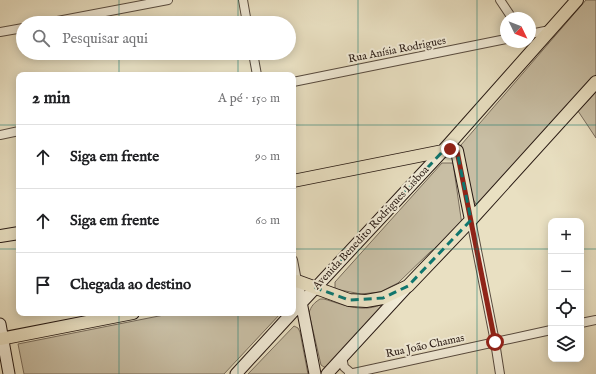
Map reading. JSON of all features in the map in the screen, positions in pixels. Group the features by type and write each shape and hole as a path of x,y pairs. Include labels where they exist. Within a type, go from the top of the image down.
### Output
{"main road":[{"name":"Avenida Benedito Rodrigues Lisboa","path":"296,310 443,151 576,0"},
{"path":"327,374 471,220 596,82"},
{"path":"296,180 450,149 457,151 471,220"},
{"path":"0,236 16,233"},
{"path":"296,282 349,300 366,301 383,298 408,286"},
{"path":"296,286 315,374"},
{"path":"1,339 118,316"},
{"name":"Avenida Benedito Rodrigues Lisboa","path":"236,374 290,316"},
{"path":"0,324 1,339 10,374"}],"street":[{"path":"84,16 168,0"},
{"path":"243,0 246,16"},
{"path":"500,0 508,12"},
{"path":"0,32 16,29"},
{"path":"536,33 550,30"},
{"name":"Rua Anísia Rodrigues","path":"296,81 500,40"},
{"path":"254,60 256,72"},
{"path":"0,135 16,132"},
{"path":"471,220 500,374"},
{"path":"584,322 596,320"},
{"name":"Rua João Chamas","path":"342,357 344,367 350,374 548,331"}],"highlighted area":[{"path":"450,149 457,151 471,220 408,286 383,298 349,300 316,288 443,151"}],"shaded area":[{"path":"586,0 596,0 596,75 490,194 476,204 471,196 461,145"},
{"path":"596,92 596,138 578,111"},
{"path":"442,163 453,163 462,225 450,237 430,252 398,283 380,292 361,294 335,289 335,282"},
{"path":"320,299 358,308 380,305 383,306 327,367 321,365 309,313 313,305"},
{"path":"159,316 278,316 224,374 24,374 18,344"},
{"path":"294,326 298,328 300,332 308,374 248,374"}],"route":[{"path":"450,149 457,151 495,342"}]}
